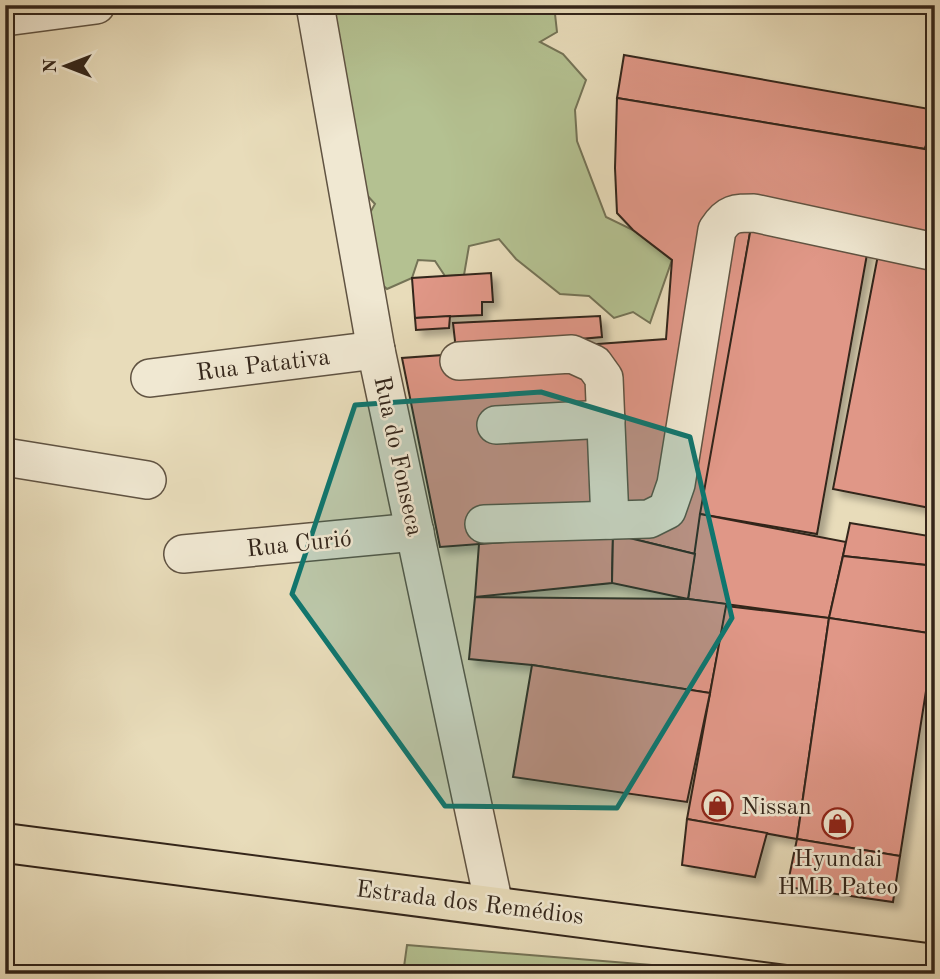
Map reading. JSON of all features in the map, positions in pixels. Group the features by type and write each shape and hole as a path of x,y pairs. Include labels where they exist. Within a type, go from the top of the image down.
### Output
{"main road":[{"name":"Estrada dos Remédios","path":"5,843 935,964"}],"street":[{"path":"5,16 96,5"},
{"name":"Rua do Fonseca","path":"315,5 376,350 494,905"},
{"path":"484,524 649,519 667,510 677,484 718,230 726,217 733,213 754,213 935,252"},
{"name":"Rua Patativa","path":"150,378 376,350"},
{"path":"459,361 572,354 594,364 604,378 610,520"},
{"path":"496,425 606,419"},
{"path":"5,457 147,480"},
{"name":"Rua Curió","path":"183,554 415,532"}],"highlighted area":[{"path":"541,392 690,437 732,618 617,808 445,806 292,594 355,405"}],"green space":[{"path":"325,5 554,5 557,32 540,42 563,54 586,80 575,110 577,141 606,217 633,230 672,260 650,323 633,312 614,318 589,296 560,294 516,259 499,239 469,246 464,275 445,276 435,261 418,260 412,278 387,289 367,271 358,234 375,204 355,182"},
{"path":"407,945 762,974 403,974"}],"building":[{"path":"624,55 935,112 925,149 617,98"},
{"path":"617,98 925,149 935,112 935,252 751,227 695,554 613,534 440,547 402,358 666,339 672,260 633,230 617,213"},
{"path":"751,227 869,243 817,534 700,514"},
{"path":"878,255 935,266 935,509 833,489"},
{"path":"491,273 493,302 482,302 482,315 415,318 412,278"},
{"path":"450,316 449,328 416,330 415,318"},
{"path":"600,316 602,337 456,350 453,323"},
{"path":"700,514 846,542 829,618 688,599"},
{"path":"850,523 935,537 935,566 843,556"},
{"path":"613,534 612,583 475,597 479,544"},
{"path":"613,534 695,554 688,599 612,583"},
{"path":"843,556 935,566 935,634 829,618"},
{"path":"475,597 688,599 727,604 710,693 532,665 469,659"},
{"path":"726,606 829,618 797,839 687,819"},
{"path":"829,618 935,634 900,856 797,839"},
{"path":"532,665 710,693 687,802 513,777"},
{"path":"687,819 767,833 755,877 682,865"},
{"path":"797,839 900,856 893,902 787,887"}],"place":[{"name":"Nissan","path":"718,806"},
{"name":"Hyundai HMB Pateo","path":"838,824"}]}
